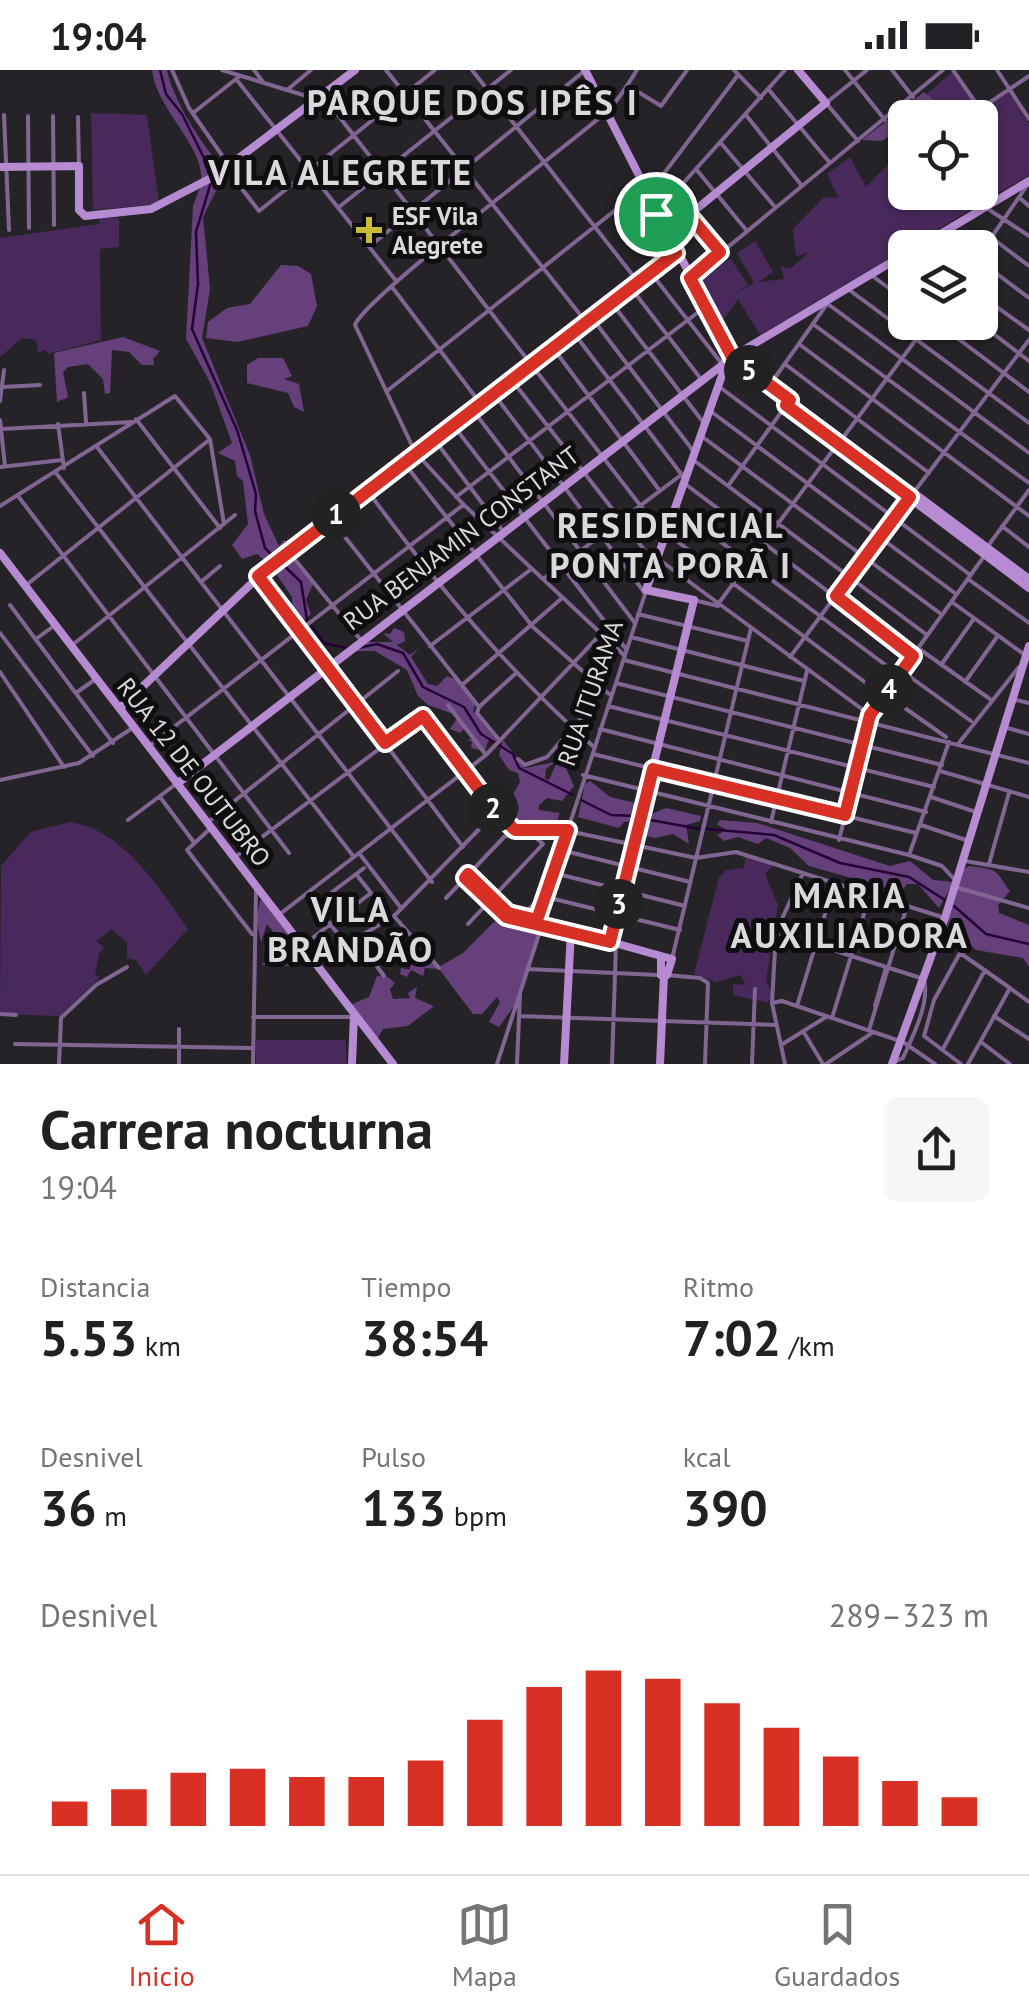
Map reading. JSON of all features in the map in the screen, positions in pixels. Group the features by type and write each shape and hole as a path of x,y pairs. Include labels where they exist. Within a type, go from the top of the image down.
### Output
{"main road":[{"path":"4,169 79,168 79,210 87,217 150,209 216,176 354,70"},
{"path":"585,70 690,278"},
{"path":"666,234 826,103 798,70"},
{"path":"998,199 1029,181"},
{"path":"944,230 979,210"},
{"path":"120,708 287,550 676,253"},
{"name":"RUA BENJAMIN CONSTANT","path":"178,783 681,394 726,362 888,264"},
{"name":"RUA ITURAMA","path":"646,592 726,362 724,346 690,278"},
{"path":"726,362 769,386 788,403"},
{"path":"726,362 1029,578"},
{"path":"987,550 1029,588"},
{"name":"RUA 12 DE OUTUBRO","path":"0,553 393,1064"},
{"path":"613,943 616,915 694,600 646,592"},
{"path":"893,1063 906,1043 1027,653"},
{"path":"564,1064 570,932 667,958 660,1064"},
{"path":"351,1014 352,1064"}],"street":[{"path":"172,70 193,114 258,211 435,70"},
{"path":"223,70 238,78 398,282"},
{"path":"193,114 238,78 264,70"},
{"path":"286,90 311,70"},
{"path":"386,70 544,268 628,366 693,455 728,486 927,635"},
{"path":"472,70 595,227 701,380"},
{"path":"340,207 511,70"},
{"path":"370,246 585,70"},
{"path":"638,70 607,112 360,315 356,325 415,452 599,636 625,655 737,688 950,740"},
{"path":"627,86 662,106 687,70"},
{"path":"656,214 785,70"},
{"path":"845,70 885,120"},
{"path":"858,140 826,103 867,70"},
{"path":"892,70 913,97"},
{"path":"690,278 943,70"},
{"path":"953,70 980,109 1029,76"},
{"path":"997,70 1029,120"},
{"path":"387,391 645,192 736,72 762,98"},
{"path":"255,75 286,90 319,97 356,134 665,534 950,740 1029,763"},
{"path":"769,90 830,164"},
{"path":"746,114 803,187"},
{"path":"4,116 9,230"},
{"path":"28,116 29,228"},
{"path":"52,116 56,168 54,225"},
{"path":"78,118 79,168"},
{"path":"720,142 776,208"},
{"path":"696,170 748,231"},
{"path":"998,230 1029,181"},
{"path":"672,195 720,252"},
{"path":"1020,200 1029,206"},
{"path":"990,210 1029,236"},
{"path":"998,243 1029,266"},
{"path":"651,272 687,321 726,362"},
{"path":"872,274 888,287"},
{"path":"998,275 1029,298"},
{"path":"392,288 440,351 509,458 636,622"},
{"path":"848,288 888,318"},
{"path":"769,386 830,301 1029,454"},
{"path":"612,302 704,423"},
{"path":"998,308 1029,330"},
{"path":"456,497 701,310"},
{"path":"814,324 1029,487 870,718 840,840"},
{"path":"573,332 683,479 913,656"},
{"path":"998,337 1029,361"},
{"path":"720,605 915,340"},
{"path":"917,340 1029,423"},
{"path":"960,340 1029,392"},
{"path":"790,657 1029,340"},
{"path":"799,344 1029,516"},
{"path":"553,348 660,490"},
{"path":"785,364 929,472"},
{"path":"0,401 4,370"},
{"path":"511,379 656,561 870,718"},
{"path":"2,387 40,385"},
{"path":"717,385 895,516 1029,624"},
{"path":"493,393 646,592"},
{"path":"84,394 86,422"},
{"path":"0,506 176,396 210,438 222,526"},
{"path":"728,486 788,403"},
{"path":"709,410 956,594"},
{"path":"0,420 2,466 62,460"},
{"path":"1,429 134,421"},
{"path":"134,421 222,526"},
{"path":"58,424 64,468"},
{"path":"452,424 625,655"},
{"path":"700,435 942,615"},
{"path":"25,586 210,438"},
{"path":"434,439 500,534"},
{"path":"97,447 432,882"},
{"path":"403,461 532,627 611,695"},
{"path":"56,472 309,800 401,908"},
{"path":"543,579 660,490 683,479"},
{"path":"367,490 497,656 594,751 916,833"},
{"path":"18,496 290,853"},
{"path":"149,746 463,504"},
{"path":"674,507 973,722"},
{"path":"72,646 235,515"},
{"path":"330,518 479,707"},
{"path":"1002,526 1029,547"},
{"path":"287,550 360,640"},
{"path":"200,582 220,566"},
{"path":"430,646 532,569"},
{"path":"258,576 463,847"},
{"name":"RUA ITURAMA","path":"497,1064 583,775 646,592"},
{"path":"462,685 562,598"},
{"path":"694,600 720,605"},
{"path":"952,601 1027,653"},
{"path":"10,605 113,743"},
{"path":"638,614 748,641"},
{"path":"942,665 974,618"},
{"path":"36,640 55,624"},
{"path":"667,958 680,930 751,628"},
{"path":"0,632 93,756"},
{"path":"279,915 486,755 599,636"},
{"path":"965,682 998,636"},
{"path":"630,637 804,681"},
{"path":"918,648 990,699"},
{"path":"958,744 1020,666"},
{"path":"771,822 807,670"},
{"path":"0,672 64,767"},
{"path":"254,936 187,850 244,792 398,672"},
{"path":"499,743 486,728 479,707 515,674"},
{"path":"76,692 97,678"},
{"path":"616,683 862,744 1029,798"},
{"path":"518,759 525,765 547,757 605,691"},
{"path":"1012,698 1029,703"},
{"path":"448,705 486,755"},
{"path":"608,706 934,787"},
{"path":"234,858 421,716 515,830 568,830 696,858 736,852 945,918"},
{"path":"0,780 64,767 93,756 134,727"},
{"path":"1004,727 1029,734"},
{"path":"600,729 926,812"},
{"path":"909,855 950,740"},
{"path":"583,775 909,855 942,866 953,891 1029,908"},
{"name":"RUA BENJAMIN CONSTANT","path":"128,820 178,783"},
{"path":"989,864 1009,793"},
{"path":"160,797 193,842"},
{"path":"931,798 979,813"},
{"path":"316,963 394,916 498,814"},
{"path":"921,826 970,841"},
{"path":"446,898 505,836 533,835 543,844 468,924"},
{"path":"561,850 690,882"},
{"path":"963,860 1029,872"},
{"path":"315,905 364,868"},
{"path":"553,873 685,906"},
{"path":"356,874 386,912"},
{"path":"785,1064 772,1002 776,932 803,874"},
{"path":"466,876 504,916 570,932"},
{"path":"797,1007 836,882"},
{"path":"253,1064 256,886"},
{"path":"302,946 371,892"},
{"path":"781,1045 829,1018 870,893"},
{"path":"308,897 342,939"},
{"path":"546,897 680,930"},
{"path":"520,918 536,901"},
{"path":"803,1031 824,1064 871,1031 908,905"},
{"path":"349,910 362,926"},
{"path":"394,916 439,968"},
{"path":"776,932 924,980"},
{"path":"357,939 384,976"},
{"path":"612,1064 613,943"},
{"path":"960,1064 924,1036 934,1000 960,953 1029,1002"},
{"path":"60,1064 64,1014 96,985 127,967"},
{"path":"528,969 700,978 708,983 705,1064"},
{"path":"943,1049 985,970"},
{"path":"516,1064 521,987"},
{"path":"968,1064 1010,988"},
{"path":"752,1064 755,990"},
{"path":"772,1002 906,1043 935,1064"},
{"path":"0,1014 16,1015"},
{"path":"253,1017 351,1014"},
{"path":"519,1016 776,1025"},
{"path":"994,1016 1029,1039"},
{"path":"178,1064 179,1029"},
{"path":"980,1042 1010,1064"},
{"path":"15,1044 252,1048"}],"shaded area":[{"path":"152,70 167,70 190,122 224,169 201,181 196,155 162,99"},
{"path":"952,72 972,100 934,100 928,98 928,93"},
{"path":"924,92 934,100 914,100"},
{"path":"1009,92 1029,124 1029,175 998,193 997,100"},
{"path":"91,113 147,115 159,204 93,210"},
{"path":"888,120 888,137 882,141 862,140"},
{"path":"850,157 866,187 888,164 888,210 970,210 937,230 888,230 888,259 760,335 738,299 720,324 695,279 731,259 748,285 731,296 754,283 737,253 755,241 773,272 758,282 784,279 781,266 790,269 808,253 796,256 793,229 823,198 838,197 827,174"},
{"path":"225,173 203,217 210,289 202,338 250,455 264,514 279,546 284,540 291,543 254,578 253,572 265,561 257,554 242,559 232,545 248,524 243,481 237,476 235,461 218,453 232,443 210,382 186,339 193,206 200,187"},
{"path":"100,217 119,218 119,247 100,249 101,340 48,354 45,350 38,353 36,340 22,338 0,357 0,238 99,224"},
{"path":"281,265 298,266 311,274 317,306 308,326 237,342 206,338 208,322 227,308 250,304"},
{"path":"123,337 160,351 153,359 154,365 142,365 129,352 112,350 110,393 105,394 103,379 88,364 68,367 63,372 68,397 57,402 54,353"},
{"path":"258,358 283,358 292,376 284,379 299,384 304,412 294,407 288,393 247,383 247,365"},
{"path":"287,554 313,584 306,600 311,614 304,620 293,611 292,597 272,568"},
{"path":"394,628 404,632 405,641 397,645 410,655 419,648 411,657 428,684 437,686 447,676 457,680 475,705 473,711 497,741 488,741 485,751 471,748 472,742 466,739 476,740 465,728 460,733 450,729 459,716 428,705 418,696 407,670 375,651 355,651 366,642 393,642 383,633 390,634"},
{"path":"503,740 525,768 555,762 546,769 545,779 549,780 560,755 574,786 562,801 547,798 539,805 539,810 560,813 554,827 528,829 514,823 519,808 512,796 520,782 518,773 509,770 499,755"},
{"path":"590,781 610,797 640,804 639,820 624,822 619,828 578,817 585,784"},
{"path":"666,808 701,816 700,821 686,825 689,844 673,834 655,838 638,834 646,816"},
{"path":"720,820 757,823 890,866 910,861 933,880 954,882 939,908 918,884 907,884 901,892 809,866 790,848 766,838 758,844 738,837 724,841 717,835 726,830 717,824"},
{"path":"70,822 89,827 123,848 152,879 188,929 146,975 136,960 127,958 127,942 111,929 96,941 104,948 99,953 95,974 100,977 60,1016 0,1014 1,866 31,832"},
{"path":"746,854 774,865 765,874 778,905 766,981 772,993 768,1003 733,995 733,984 746,985 740,975 716,982 694,974 719,877 726,870 744,868"},
{"path":"969,866 995,872 1010,891 998,905 999,913 1029,925 1029,967 1023,958 976,950 947,927 964,869"},
{"path":"261,898 304,953 292,966 262,965 267,957 263,946 275,944 281,955 288,950 267,924 261,942 256,918"},
{"path":"498,918 540,928 514,1006 499,1027 489,1022 500,1002 497,997 482,1014 473,1014 439,969 425,968 423,976 411,970 407,977 400,974 401,968 410,970 410,964 422,957 434,958 439,967 463,953"},
{"path":"377,976 388,977 395,983 390,989 393,999 410,998 408,993 417,987 415,998 434,1006 408,1026 383,1029 377,1039 350,1005 369,997"},
{"path":"256,1040 346,1040 346,1064 256,1064"}],"waterway":[{"path":"160,70 166,94 182,114 212,174"},
{"path":"211,182 196,232 198,284 192,329 237,430 256,494 255,511 265,548 274,557"},
{"path":"280,562 301,582 307,620"},
{"path":"311,625 324,643 346,648"},
{"path":"358,648 377,644 403,653 423,687 464,707 481,734 513,754 519,768 573,795"},
{"path":"579,799 611,815 637,816"},
{"path":"645,819 700,829"},
{"path":"707,829 774,835 840,863 909,877 945,900"},
{"path":"954,906 986,934 1029,944"}],"place":[{"name":"ESF Vila Alegrete","path":"369,230"}],"district":[{"name":"PARQUE DOS IPÊS I","path":"473,102"},
{"name":"VILA ALEGRETE","path":"341,172"},
{"name":"RESIDENCIAL PONTA PORÃ I","path":"671,545"},
{"name":"MARIA AUXILIADORA","path":"850,915"},
{"name":"VILA BRANDÃO","path":"351,929"}],"route":[{"path":"672,195 720,252 690,278 732,357 790,400 786,405 910,497 836,596 913,656 870,715 845,815 653,769 610,942 506,917 465,878 468,874 508,913 537,920 568,830 515,830 496,812 426,717 421,716 385,743 258,576 676,253 656,214 672,195"}]}
